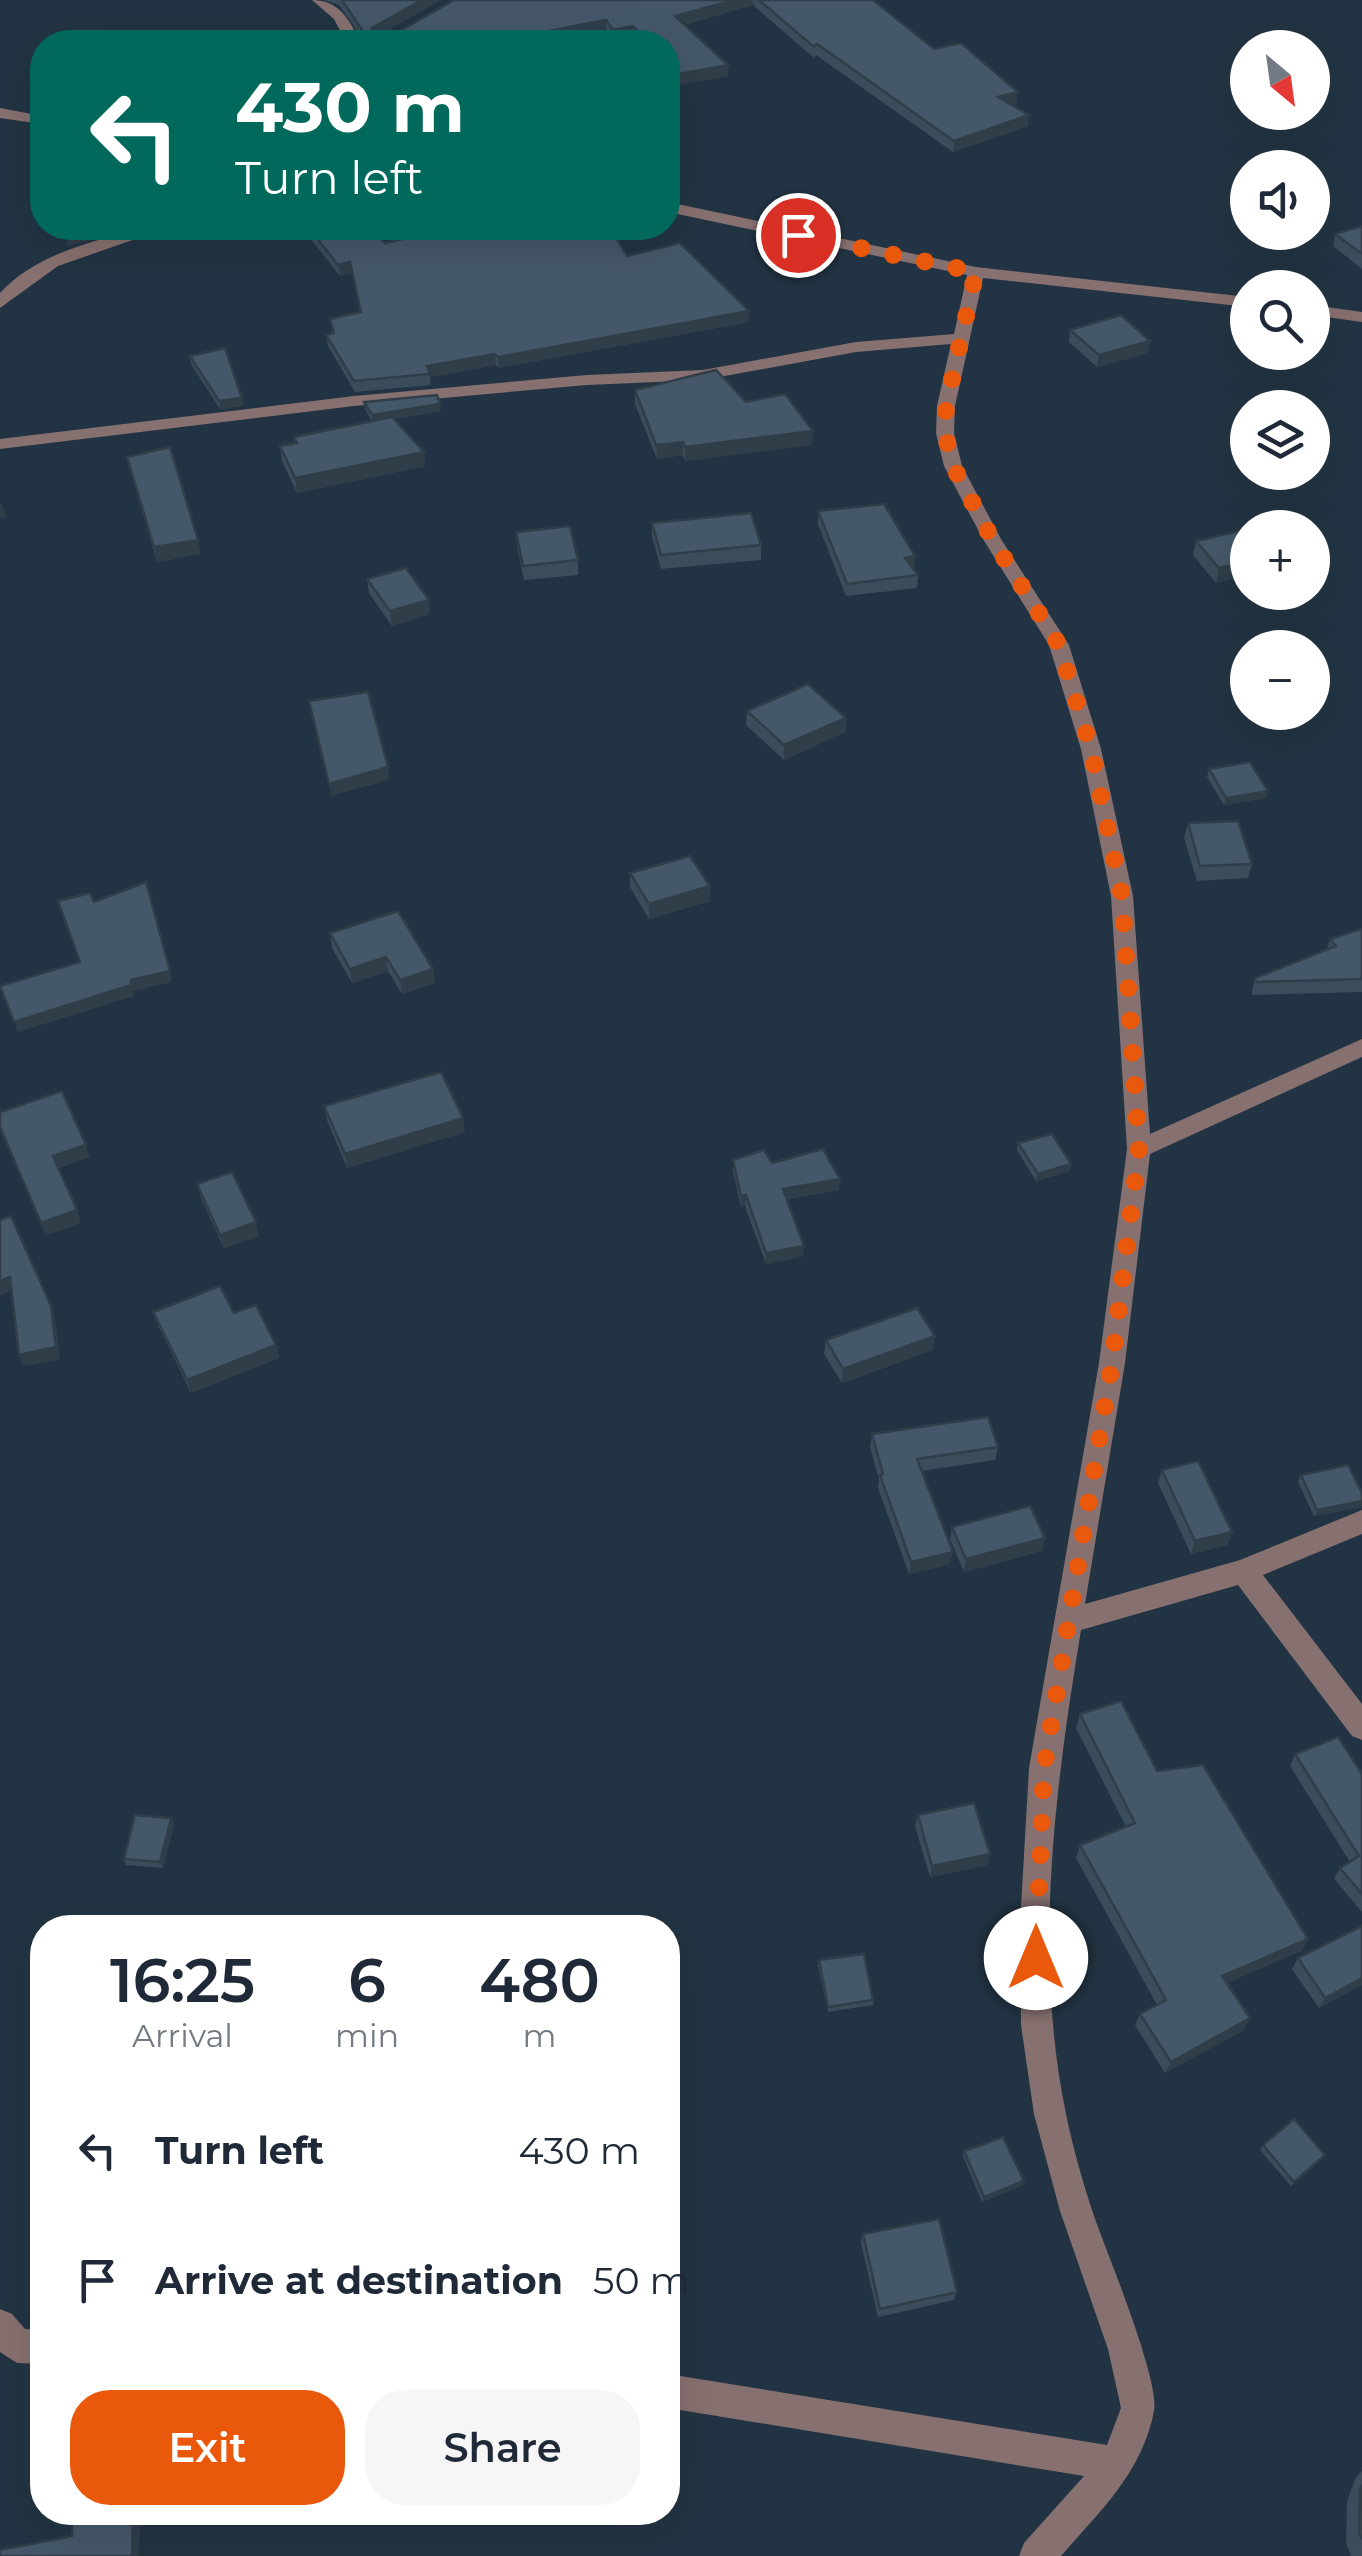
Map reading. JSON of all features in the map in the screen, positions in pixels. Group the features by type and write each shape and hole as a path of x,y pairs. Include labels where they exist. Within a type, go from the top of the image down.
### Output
{"street":[{"path":"319,0 340,17 347,30"},
{"path":"0,113 30,118"},
{"path":"680,210 976,272 1230,300"},
{"path":"0,303 44,266 118,240"},
{"path":"976,272 946,406 945,433 953,466 992,539 1059,645 1091,749 1122,896 1139,1149 1112,1363 1044,1768 1035,1924 1037,2025 1050,2114 1076,2211 1124,2349 1138,2408 1118,2464 1036,2556"},
{"path":"1330,312 1362,316"},
{"path":"0,444 354,401 586,380 703,376 856,346 962,338"},
{"path":"1139,1149 1362,1047"},
{"path":"1067,1622 1244,1570 1362,1522"},
{"path":"1244,1570 1362,1728"},
{"path":"0,2326 17,2346 30,2347"},
{"path":"680,2393 1118,2464"}],"building":[{"path":"342,0 422,0 372,30 362,30"},
{"path":"454,0 734,0 675,16 728,65 680,74 680,30 636,30 633,26 613,30 606,20 554,30 402,30"},
{"path":"759,0 873,0 934,49 961,43 1018,92 998,97 1029,115 954,141 817,44 814,47"},
{"path":"1362,226 1362,254 1335,234"},
{"path":"318,240 617,240 627,256 680,243 749,311 498,357 495,354 427,366 430,374 354,381 326,335 334,333 330,319 361,312 350,262 338,265"},
{"path":"1121,315 1150,341 1099,355 1070,330"},
{"path":"225,348 242,398 219,401 190,356"},
{"path":"716,370 746,402 785,394 813,431 685,447 683,442 656,445 635,390"},
{"path":"437,395 440,404 372,415 364,402"},
{"path":"392,417 424,452 295,478 280,446 297,443 294,437"},
{"path":"170,447 198,540 154,547 127,457"},
{"path":"884,504 915,556 905,558 918,575 847,584 818,511"},
{"path":"751,513 761,545 661,555 652,523"},
{"path":"570,526 578,560 523,566 516,532"},
{"path":"1230,533 1230,566 1219,568 1196,541"},
{"path":"406,568 429,600 390,611 367,579"},
{"path":"808,684 846,718 784,745 747,711"},
{"path":"368,692 388,767 329,784 309,701"},
{"path":"1250,762 1268,791 1226,798 1209,769"},
{"path":"1238,821 1252,864 1200,866 1188,823"},
{"path":"690,856 710,886 649,904 630,873"},
{"path":"146,882 170,971 131,980 131,985 14,1022 0,986 80,962 58,901 90,893 94,902"},
{"path":"398,911 433,969 400,980 386,957 350,969 330,933"},
{"path":"1362,929 1362,979 1256,982 1255,978 1336,946 1330,939"},
{"path":"441,1072 463,1118 345,1154 324,1106"},
{"path":"62,1091 86,1145 53,1156 77,1210 41,1223 0,1127 0,1112"},
{"path":"1052,1134 1071,1164 1038,1174 1018,1143"},
{"path":"823,1149 840,1179 783,1189 804,1246 766,1253 746,1195 741,1196 733,1160 764,1150 772,1163"},
{"path":"232,1172 256,1222 220,1235 197,1184"},
{"path":"11,1216 51,1306 56,1347 19,1355 10,1277 0,1281 0,1220"},
{"path":"220,1286 234,1313 256,1305 276,1345 187,1380 153,1312"},
{"path":"917,1308 935,1336 843,1369 826,1340"},
{"path":"988,1417 998,1447 917,1459 953,1552 911,1562 880,1475 883,1474 872,1434"},
{"path":"1198,1461 1232,1532 1195,1541 1162,1470"},
{"path":"1348,1465 1362,1501 1317,1510 1301,1475"},
{"path":"1030,1506 1045,1538 966,1559 952,1527"},
{"path":"1121,1701 1157,1771 1203,1765 1308,1939 1222,1976 1250,2018 1171,2062 1140,2014 1166,2000 1080,1845 1135,1823 1080,1714"},
{"path":"1338,1737 1362,1774 1362,1894 1340,1868 1359,1856 1295,1754"},
{"path":"974,1803 990,1854 932,1866 918,1815"},
{"path":"135,1815 171,1818 160,1862 124,1859"},
{"path":"1362,1926 1362,1978 1325,1998 1298,1958"},
{"path":"864,1954 873,2000 828,2007 819,1960"},
{"path":"1294,2119 1325,2155 1294,2182 1263,2145"},
{"path":"1003,2137 1024,2181 984,2197 964,2151"},
{"path":"939,2219 957,2292 880,2309 863,2234"},
{"path":"1362,2485 1362,2539 1359,2533"},
{"path":"72,2525 133,2525 132,2556 0,2556 0,2550 72,2536"}],"route":[{"path":"798,235 976,272 970,313 946,406 945,433 953,466 992,539 1059,645 1091,749 1122,896 1139,1149 1112,1363 1044,1768 1036,1958"}]}
